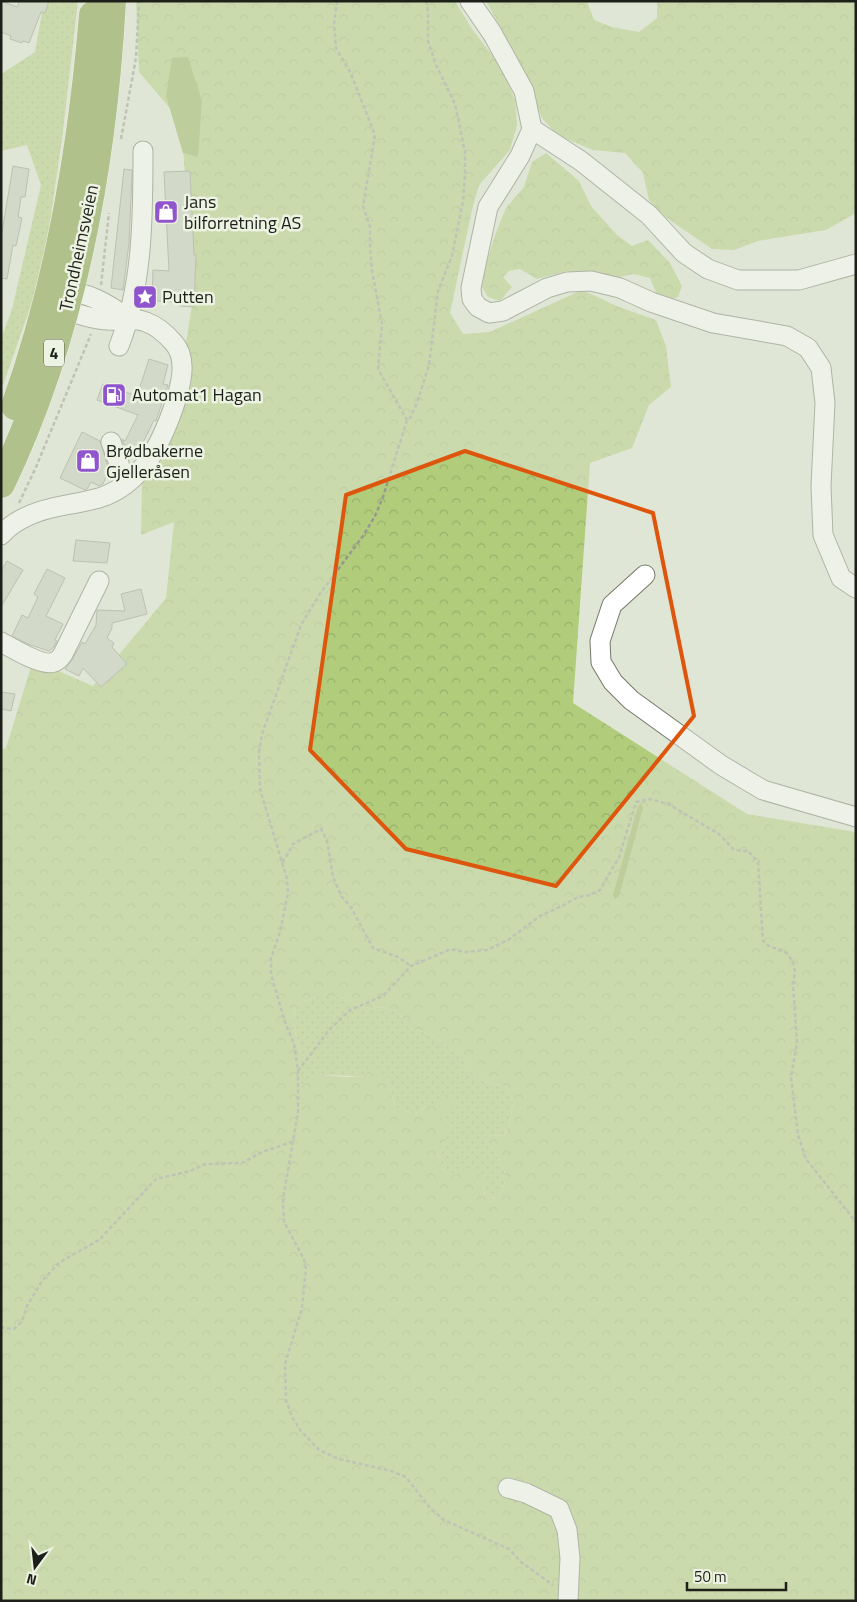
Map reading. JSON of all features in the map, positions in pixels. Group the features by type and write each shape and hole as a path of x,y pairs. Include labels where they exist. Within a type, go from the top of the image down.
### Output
{"highway":[{"name":"Trondheimsveien","path":"1,484 31,416 53,356 94,1"},
{"name":"Trondheimsveien","path":"1,440 25,378 61,297 87,216 98,154 108,65 112,1"}],"street":[{"path":"470,1 492,33 524,91 532,129 520,156 488,207 472,279 472,299 478,307 489,313 503,311 548,288 567,282 591,280 620,288 651,302 713,323 787,336 808,348 821,368 825,403 821,486 823,535 842,578 856,588"},
{"path":"532,129 581,161 649,214 684,253 708,269 738,280 799,280 856,264"},
{"path":"119,346 129,319 135,286 140,240 143,151"},
{"path":"1,535 5,530 29,515 54,507 100,498 126,483 145,467 159,444 180,387 182,362 178,350 165,334 145,321 129,319 107,321 61,297"},
{"path":"111,442 126,483"},
{"path":"645,574 612,605 600,641 601,662 613,682 631,700 721,765 763,790 856,817"},
{"path":"1,642 33,658 48,663 54,662 64,654 99,581"},
{"path":"508,1488 526,1493 559,1509 568,1530 570,1558 568,1598"}],"path":[{"path":"120,143 136,58 139,1"},
{"path":"338,1 334,24 336,48 350,74 375,135 363,206 370,226 372,271 382,324 378,369 407,420"},
{"path":"426,1 428,41 436,66 454,104 465,152 462,201 452,256 438,291 429,365 417,403 410,418 407,420 383,497 375,516 360,541 319,595 301,625 262,734 258,761 260,789 288,892 280,932 272,958 271,974 285,1022 294,1044 298,1071 298,1112 283,1199 284,1222 304,1259 306,1278 302,1308 284,1364 286,1400 292,1416 301,1431 319,1450 339,1459 392,1471 406,1478 430,1508 444,1520 509,1549 521,1562 568,1598"},
{"path":"100,294 110,209"},
{"path":"14,511 36,467 93,329"},
{"path":"298,1071 329,1030 350,1010 383,996 411,966 451,949 465,952 487,950 508,940 540,916 564,906 578,897 590,895 600,890 619,857 636,802 650,799 668,804 719,834 734,850 748,851 758,862 763,942 787,953 793,962 795,972 793,985 798,1043 791,1077 798,1135 806,1159 856,1222"},
{"path":"281,862 286,857 292,844 321,829 328,841 333,877 342,897 350,906 373,948 398,957 411,966"},
{"path":"1,1326 14,1329 22,1321 27,1306 42,1280 60,1262 99,1240 156,1178 190,1171 206,1164 242,1163 262,1152 292,1142"}],"highlighted area":[{"path":"465,451 653,513 694,716 556,886 406,849 310,750 346,495"}],"green space":[{"path":"44,1 78,1 62,139 43,271 3,385 1,384 1,339 12,309 41,185 27,145 1,151 1,74 35,52"},
{"path":"136,1 455,1 472,29 502,68 515,100 517,125 510,150 479,185 472,210 450,313 463,334 490,332 582,290 619,307 656,320 666,346 671,387 649,405 632,448 590,463 573,703 747,814 856,832 856,1601 1,1601 1,750 6,748 33,660 93,686 166,598 174,522 141,535 142,479 181,373 194,293 181,121 139,72","holes":["317,997 339,997 370,1009 381,1007 397,1011 409,1028 433,1035 447,1046 463,1061 471,1074 484,1081 505,1087 513,1102 510,1122 504,1136 490,1135 485,1140 504,1168 505,1183 496,1199 485,1197 483,1181 475,1167 454,1175 443,1170 438,1157 446,1141 449,1128 441,1118 453,1109 453,1094 448,1091 438,1106 426,1106 416,1114 396,1108 387,1077 375,1066 364,1076 320,1075 302,1085 302,1056 292,1021 297,1005"]},
{"path":"486,1 587,1 594,20 612,27 639,32 657,18 657,1 856,1 856,213 826,230 758,241 734,250 712,249 661,214 649,200 643,173 625,153 593,150 557,135 542,118 521,66"},
{"path":"546,153 579,181 591,206 617,235 632,246 648,240 670,263 682,286 678,297 670,300 657,295 650,278 633,274 616,278 567,271 537,279 520,269 509,271 503,277 512,287 500,301 488,297 480,284 495,235 506,208 524,187 532,162"},
{"path":"317,997 339,997 370,1009 381,1007 397,1011 409,1028 433,1035 447,1046 463,1061 471,1074 484,1081 505,1087 513,1102 510,1122 504,1136 490,1135 485,1140 504,1168 505,1183 496,1199 485,1197 483,1181 454,1175 443,1170 438,1157 446,1141 438,1106 426,1106 416,1114 396,1108 387,1077 320,1075 302,1086 302,1056 292,1021 297,1005"}],"shaded area":[{"path":"188,57 202,101 198,157 183,153 166,96 172,58"},
{"path":"641,804 643,808 619,896 615,899 613,895 638,806"}],"building":[{"path":"1,1 17,7 19,3 17,1 49,1 45,13 41,12 29,43 10,39 11,36 1,32"},
{"path":"13,166 29,169 25,197 21,197 18,217 22,218 16,246 13,245 7,279 1,278 1,238"},
{"path":"124,169 132,170 132,175 129,243 123,290 111,288"},
{"path":"190,171 194,255 196,255 194,307 179,306 179,302 152,301 153,270 169,271 164,172"},
{"path":"149,359 168,365 163,384 168,385 156,421 154,420 136,457 127,453 122,439 125,441 138,415 97,400 103,384 137,396"},
{"name":"Brødbakerne Gjelleråsen","path":"82,432 100,441 109,470 103,484 99,486 91,482 85,490 60,478"},
{"path":"76,540 110,543 107,563 73,561"},
{"path":"7,561 23,570 1,607 1,571"},
{"path":"47,569 65,578 46,616 63,624 55,640 57,641 49,651 12,636 22,615 28,618 38,597 34,594"},
{"path":"141,589 147,614 112,623 112,628 107,638 114,643 112,647 127,664 101,687 83,668 79,676 65,669 82,642 85,644 96,625 97,610 125,611 121,594"},
{"path":"1,692 15,694 11,711 1,709"}],"place":[{"name":"Jans bilforretning AS","path":"166,212"},
{"name":"Putten","path":"145,297"},
{"name":"Automat1 Hagan","path":"114,395"},
{"name":"Brødbakerne Gjelleråsen","path":"88,461"}]}
